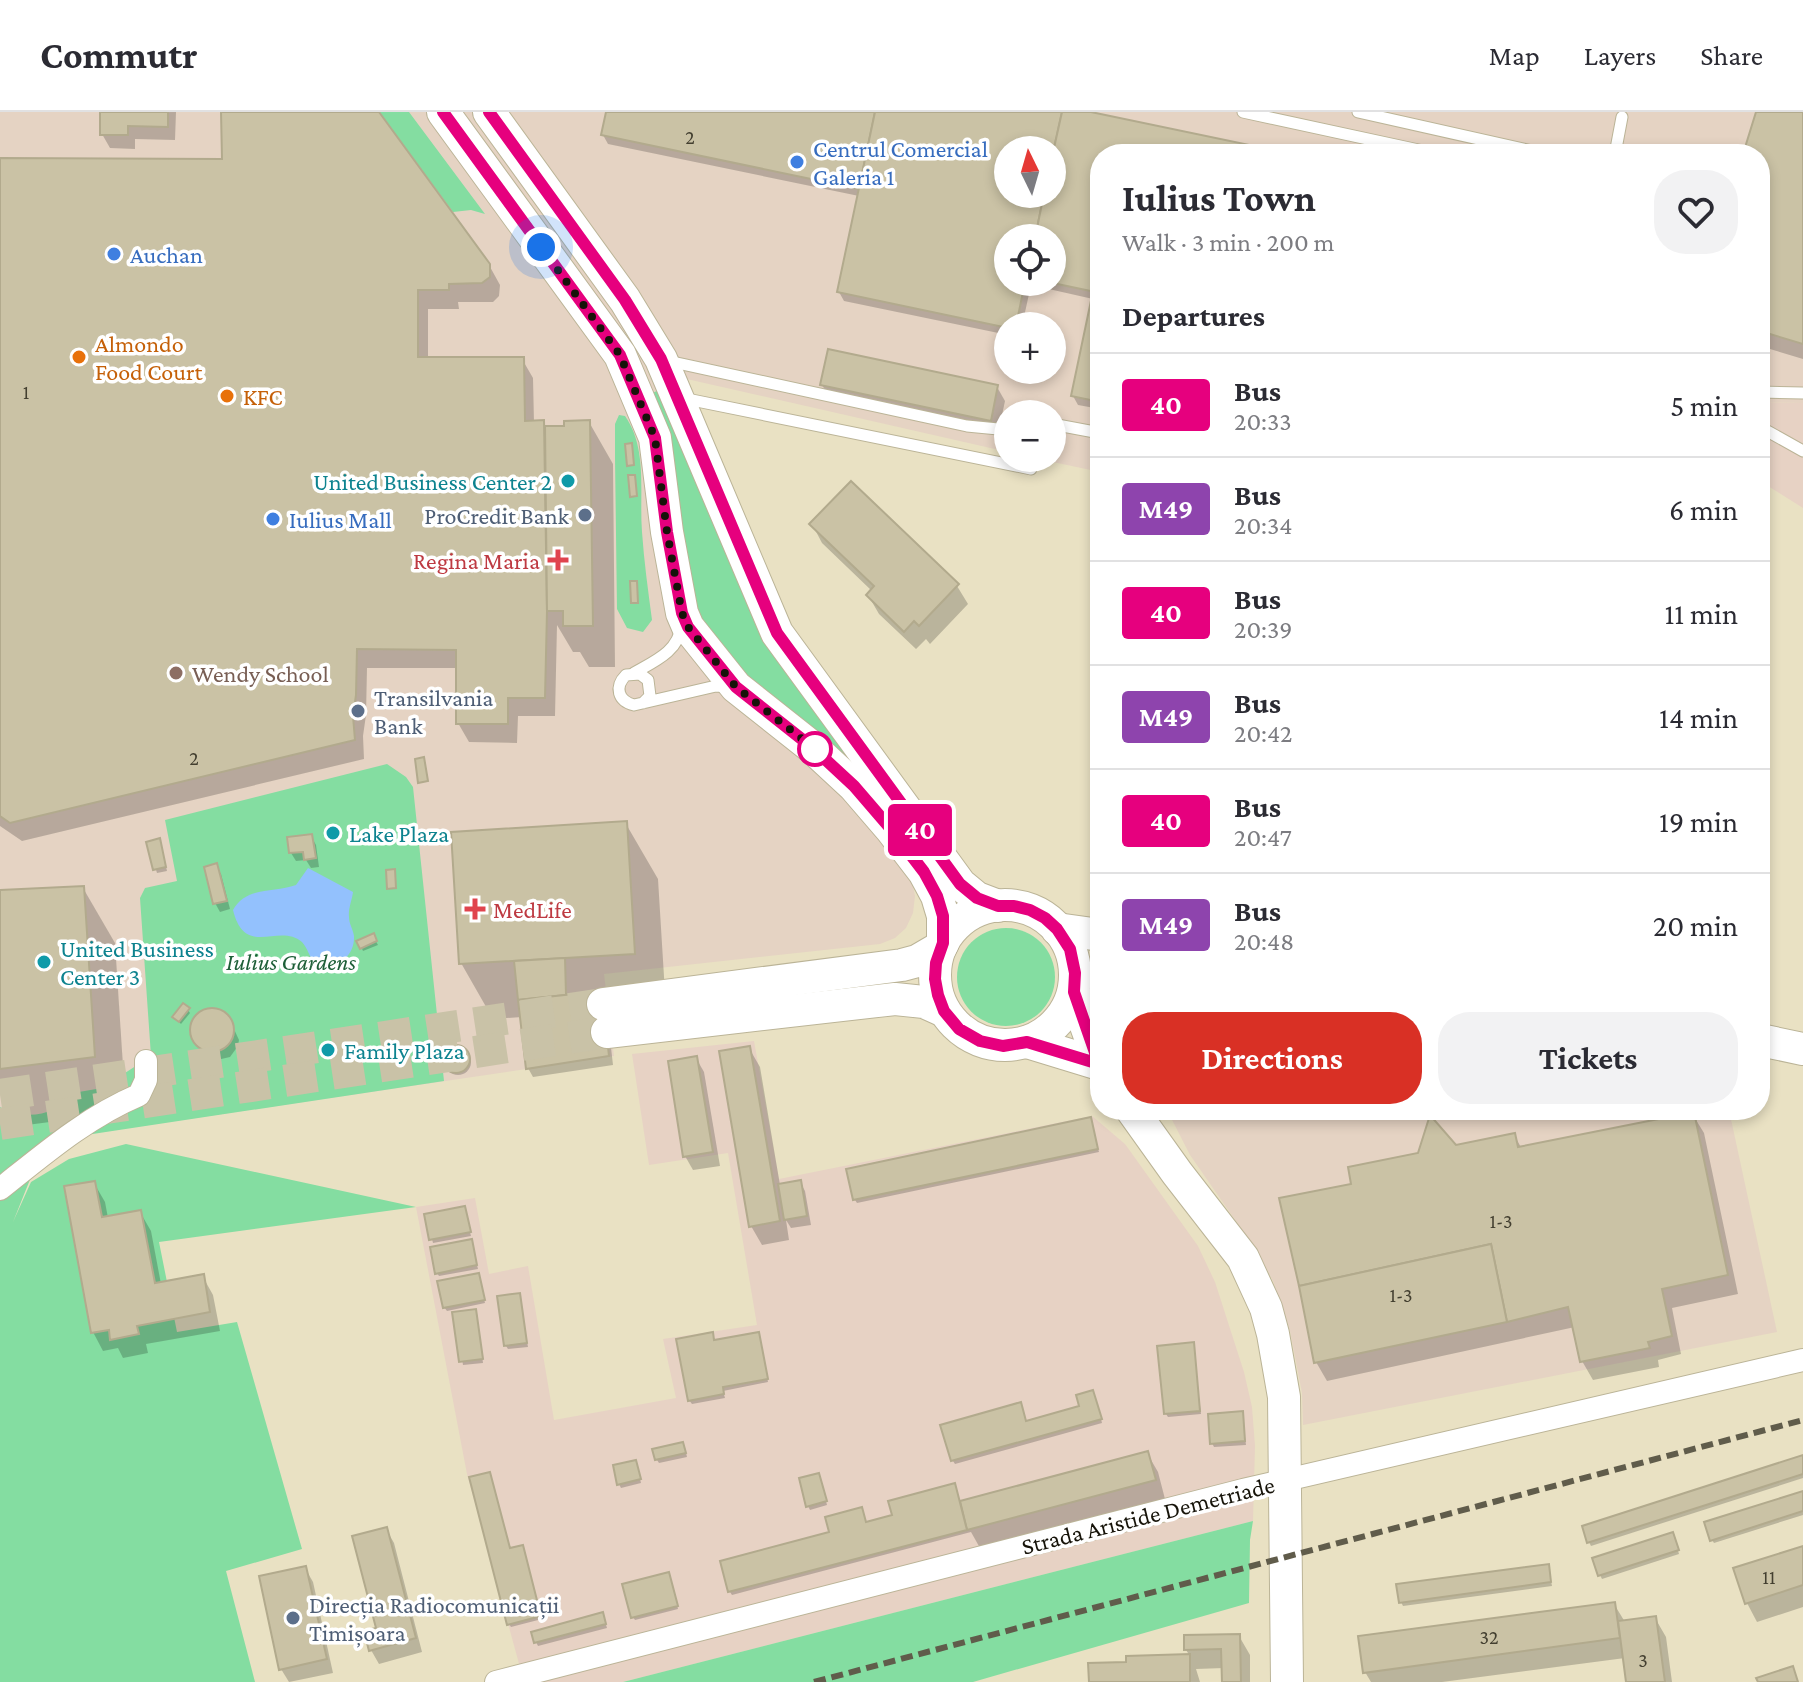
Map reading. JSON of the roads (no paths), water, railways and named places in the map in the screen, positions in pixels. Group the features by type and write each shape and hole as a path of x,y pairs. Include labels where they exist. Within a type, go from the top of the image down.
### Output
{"main road":[{"path":"443,112 620,355 655,438 667,532 682,613 697,641 736,687 813,748 854,786 924,872 937,896 943,916 942,945 935,979 944,1011 959,1029 980,1041 1003,1046 1027,1042 1043,1035 1057,1023 1083,982"},
{"path":"489,112 625,300 661,359 777,633 960,884 977,898 998,906"},
{"path":"944,1011 924,1002 895,999 605,1018 917,961 942,945 953,929 966,918 998,906 1030,910 1057,929 1070,949 1083,982 1090,1016"},
{"path":"1057,929 1090,934"},
{"path":"1027,1042 1090,1061"},
{"path":"1770,1042 1803,1049"},
{"path":"1139,1120 1177,1173 1228,1235 1266,1308 1284,1397 1287,1682"}],"street":[{"path":"0,1189 56,1144 104,1112 139,1095 146,1080 146,1061"},
{"name":"Strada Aristide Demetriade","path":"496,1682 1287,1480 1803,1360"}],"lane":[{"path":"1243,112 1391,144"},
{"path":"1358,112 1500,144"},
{"path":"1617,144 1622,117"},
{"path":"661,359 967,426 994,429"},
{"path":"1770,392 1803,393"},
{"path":"677,397 994,461"},
{"path":"1066,427 1090,431"},
{"path":"1770,433 1803,451"},
{"path":"682,613 680,637 675,646 626,675 620,682 619,695 629,704 716,686 736,687"},
{"path":"634,673 645,676 651,685 650,696 643,703"}],"water":[{"path":"308,868 353,892 349,914 354,936 351,951 342,961 329,966 315,964 304,944 293,937 263,937 246,933 238,925 233,910 245,897 296,885"}],"tunnel":[{"path":"0,1095 603,1004"},
{"path":"0,1124 607,1032"}],"railway":[{"path":"814,1682 1803,1420"}],"place":[{"name":"Centrul Comercial Galeria 1","path":"797,162"},
{"name":"Auchan","path":"114,254"},
{"name":"Almondo Food Court","path":"79,357"},
{"name":"KFC","path":"227,396"},
{"name":"United Business Center 2","path":"568,481"},
{"name":"ProCredit Bank","path":"585,515"},
{"name":"Iulius Mall","path":"273,519"},
{"name":"Regina Maria","path":"558,560"},
{"name":"Wendy School","path":"176,673"},
{"name":"Transilvania Bank","path":"358,711"},
{"name":"Lake Plaza","path":"333,833"},
{"name":"MedLife","path":"475,909"},
{"name":"United Business Center 3","path":"44,962"},
{"name":"Family Plaza","path":"328,1050"},
{"name":"Direcția Radiocomunicații Timișoara","path":"293,1618"}],"park label":[{"name":"Iulius Gardens","path":"291,961"}]}
